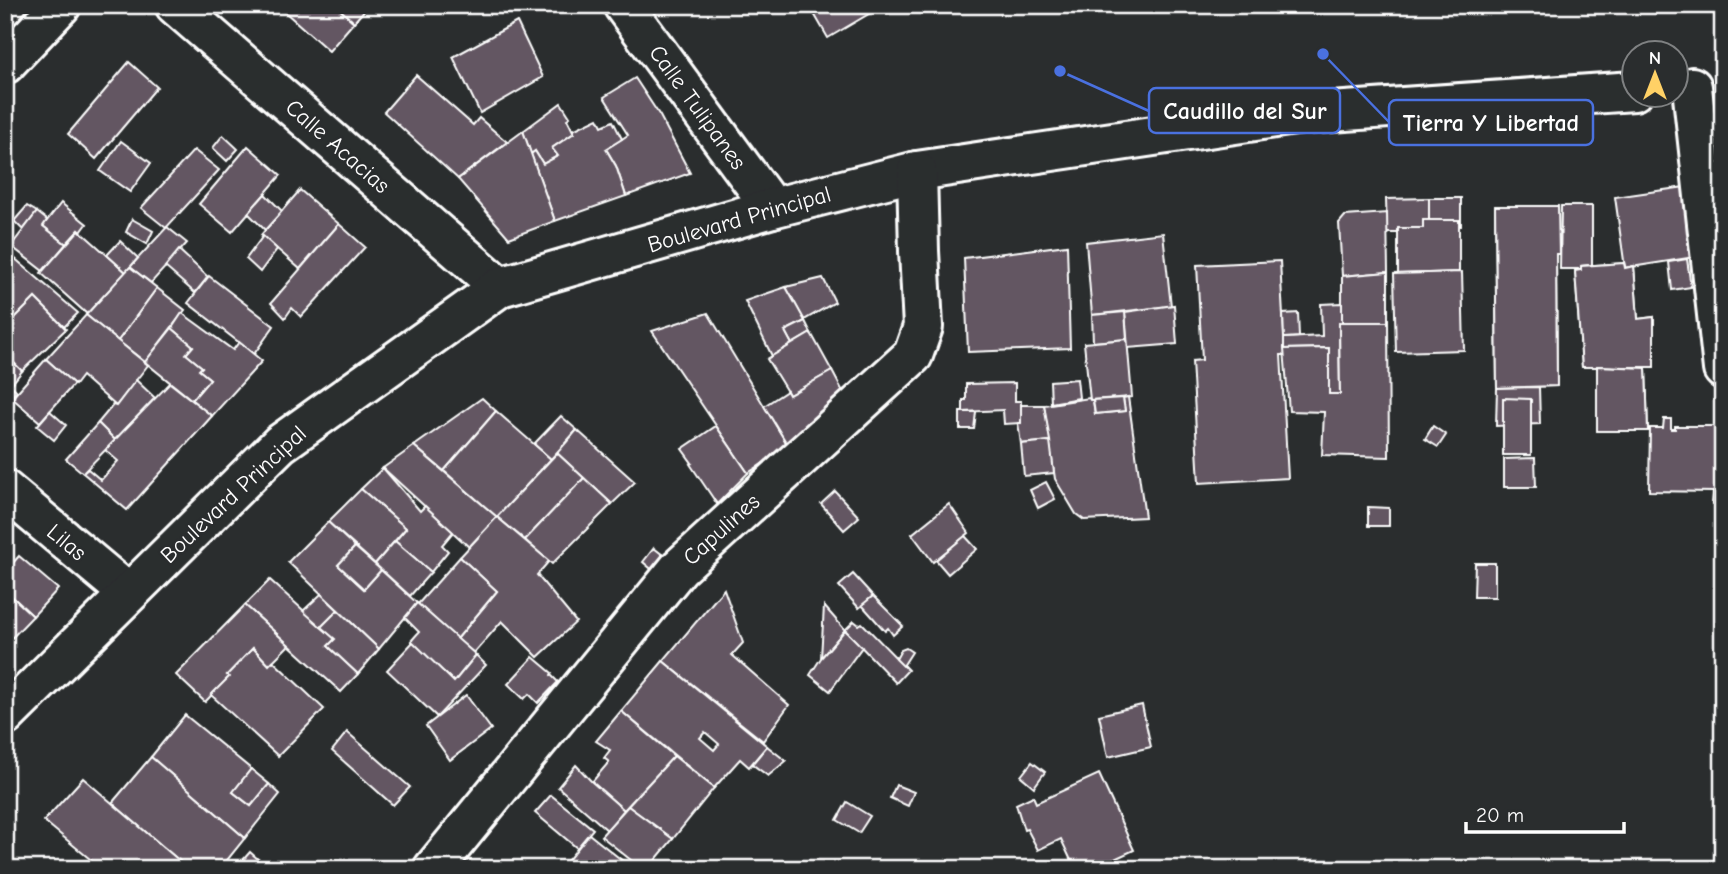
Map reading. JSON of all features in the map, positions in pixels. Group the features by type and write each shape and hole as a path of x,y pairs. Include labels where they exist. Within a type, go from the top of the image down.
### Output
{"street":[{"path":"5,64 61,5"},
{"name":"Calle Acacias","path":"175,5 500,287"},
{"name":"Calle Tulipanes","path":"623,5 772,208"},
{"path":"1697,87 1723,369"},
{"name":"Boulevard Principal","path":"5,716 280,444 500,287 772,208 917,170 1302,114 1620,92"},
{"name":"Capulines","path":"433,869 679,568 913,355 923,327 917,170"},
{"name":"Lilas","path":"5,491 128,593"}],"building":[{"path":"277,5 335,5 354,22 329,51"},
{"path":"335,5 369,5 354,22"},
{"path":"809,5 884,5 828,38"},
{"path":"517,22 543,77 480,113 453,57"},
{"path":"129,62 157,87 96,159 68,134"},
{"path":"416,75 473,125 479,118 507,142 458,179 384,112"},
{"path":"635,78 660,116 690,173 626,196 616,166 606,149 628,135 604,97"},
{"path":"561,103 570,117 567,119 574,133 552,148 558,156 543,164 535,151 531,154 523,131"},
{"path":"598,118 602,126 613,121 622,139 606,149 616,166 626,196 555,221 531,154 535,151 543,164 558,156 552,148 574,133 573,130"},
{"path":"523,131 555,221 509,238 458,179"},
{"path":"223,135 238,149 227,161 213,148"},
{"path":"121,141 151,163 130,192 100,171"},
{"path":"248,146 281,175 232,232 199,204"},
{"path":"194,150 219,170 166,228 141,208"},
{"path":"1692,186 1701,256 1625,268 1615,197"},
{"path":"300,190 339,224 300,269 261,235"},
{"path":"265,194 282,211 265,230 248,213"},
{"path":"1429,198 1429,220 1423,220 1423,228 1398,228 1398,233 1387,233 1386,199"},
{"path":"1429,198 1461,198 1461,226 1459,220 1429,220"},
{"path":"61,203 87,224 66,244 43,226"},
{"path":"27,206 37,212 23,230 14,221"},
{"path":"1495,206 1558,206 1557,386 1497,388"},
{"path":"1495,206 1558,206 1557,386 1497,388"},
{"path":"1561,206 1592,206 1592,265 1581,266 1581,269 1560,269"},
{"path":"37,212 47,220 43,226 66,244 43,271 11,246"},
{"path":"1387,213 1388,272 1342,276 1339,223 1345,216"},
{"path":"132,219 153,231 147,244 126,232"},
{"path":"1423,220 1459,220 1459,272 1398,274 1398,228 1423,228"},
{"path":"339,224 365,247 301,317 292,308 285,318 271,303"},
{"path":"167,227 187,243 151,283 130,267"},
{"path":"79,230 126,272 87,314 41,273"},
{"path":"1163,233 1171,306 1092,315 1086,242"},
{"path":"263,236 277,249 260,272 246,259"},
{"path":"120,241 138,258 126,272 107,255"},
{"path":"1067,245 1070,348 968,352 964,258"},
{"path":"5,250 78,313 64,327 35,298 5,328"},
{"path":"179,250 208,277 195,293 165,267"},
{"path":"1687,259 1691,287 1672,290 1669,262"},
{"path":"1280,261 1285,353 1281,355 1288,478 1199,483 1192,361 1202,360 1197,265"},
{"path":"1624,263 1625,268 1634,266 1638,319 1654,317 1654,367 1582,367 1575,271 1581,270 1581,266"},
{"path":"1624,263 1625,268 1634,266 1638,319 1654,317 1654,367 1582,367 1575,271 1581,270 1581,266"},
{"path":"130,267 157,288 118,341 86,315"},
{"path":"1388,272 1388,322 1342,322 1342,276"},
{"path":"1462,272 1464,350 1396,352 1394,274"},
{"path":"209,276 274,326 254,354 188,303"},
{"path":"823,278 835,302 804,320 786,287"},
{"path":"786,287 805,321 785,331 792,344 772,356 745,301"},
{"path":"157,288 185,310 145,362 118,341"},
{"path":"35,298 66,329 22,371 5,354 5,328"},
{"path":"1342,303 1342,322 1339,323 1340,394 1329,394 1329,348 1284,349 1284,338 1322,336 1321,304"},
{"path":"1174,305 1177,344 1128,348 1125,312"},
{"path":"1125,312 1127,339 1093,342 1092,315"},
{"path":"182,313 233,350 239,342 262,361 212,416 192,400 210,379 199,370 202,367 186,354 193,346 172,328"},
{"path":"708,313 789,447 748,473 652,331"},
{"path":"1298,313 1299,337 1284,338 1283,314"},
{"path":"86,315 148,365 116,406 82,376 75,385 46,359"},
{"path":"805,321 811,333 792,344 785,331"},
{"path":"1388,322 1389,457 1322,455 1324,412 1289,411 1284,349 1329,348 1329,394 1340,394 1339,323"},
{"path":"172,328 193,346 186,354 202,367 199,370 210,379 192,400 145,362"},
{"path":"811,333 832,371 789,395 767,359"},
{"path":"1127,339 1132,397 1090,400 1084,343"},
{"path":"5,354 22,371 11,385 17,391 5,404"},
{"path":"46,359 74,384 40,422 12,398"},
{"path":"1597,366 1646,368 1648,431 1597,431"},
{"path":"1597,366 1646,368 1648,431 1597,431"},
{"path":"832,371 850,405 789,447 764,406 787,391 789,395"},
{"path":"1077,379 1079,398 1051,403 1050,381"},
{"path":"136,380 155,398 115,440 98,423 113,405 116,406"},
{"path":"170,383 212,416 127,510 83,473 88,469 101,480 118,461 105,450"},
{"path":"1015,383 1015,401 1021,401 1021,423 1004,424 1003,410 963,412 966,384"},
{"path":"1539,387 1540,424 1496,426 1497,388"},
{"path":"1128,397 1145,517 1084,520 1076,514 1055,479 1044,405 1089,398 1093,400 1095,414 1125,411 1123,398"},
{"path":"482,398 496,411 444,471 414,446"},
{"path":"1123,398 1125,411 1095,414 1093,400"},
{"path":"1503,398 1531,399 1531,455 1503,455"},
{"path":"1021,405 1044,405 1050,441 1021,444 1018,423 1021,423"},
{"path":"50,411 66,425 54,440 37,426"},
{"path":"496,411 551,459 497,517 444,471"},
{"path":"960,412 976,412 974,429 960,429"},
{"path":"561,416 577,430 551,459 534,444"},
{"path":"1664,419 1671,419 1671,429 1675,429 1675,426 1722,426 1723,504 1712,504 1713,492 1649,491 1650,428 1663,428"},
{"path":"98,423 115,440 83,473 66,459"},
{"path":"716,426 748,473 717,504 682,449"},
{"path":"1433,426 1446,435 1438,447 1425,439"},
{"path":"577,430 635,482 612,504 557,453"},
{"path":"1050,441 1054,473 1024,476 1021,444"},
{"path":"414,446 497,517 469,547 383,468"},
{"path":"557,453 584,478 525,540 497,517"},
{"path":"1535,458 1536,487 1504,487 1504,459"},
{"path":"383,468 420,511 425,506 453,532 442,545 448,551 431,572 395,541 406,528 361,489"},
{"path":"584,478 612,504 552,564 525,540"},
{"path":"1046,482 1055,499 1038,508 1030,490"},
{"path":"361,489 406,528 375,564 328,522"},
{"path":"835,491 859,517 844,530 821,504"},
{"path":"949,504 969,533 933,562 912,534"},
{"path":"1368,507 1389,508 1389,526 1368,526"},
{"path":"497,517 549,561 537,575 576,622 538,657 502,621 474,653 457,639 497,591 460,557"},
{"path":"328,522 355,547 338,565 364,589 381,570 417,603 379,649 288,562"},
{"path":"965,536 977,549 948,574 936,560"},
{"path":"395,541 431,572 410,596 375,564"},
{"path":"355,547 381,570 364,589 338,565"},
{"path":"654,548 668,559 656,573 643,562"},
{"path":"19,556 58,589 33,616 5,590 5,572"},
{"path":"460,557 497,591 457,639 418,604"},
{"path":"1475,563 1495,563 1495,597 1475,597"},
{"path":"1475,563 1495,563 1495,597 1474,597"},
{"path":"853,574 873,596 859,608 839,586"},
{"path":"270,580 335,639 328,646 358,674 341,692 245,605"},
{"path":"724,589 743,643 732,655 789,705 763,741 663,661"},
{"path":"5,590 33,616 5,645"},
{"path":"321,594 338,610 321,627 303,611"},
{"path":"873,596 903,626 893,635 888,628 885,631 862,605"},
{"path":"417,603 476,655 454,682 411,641 419,632 405,618"},
{"path":"245,605 289,645 269,665 253,648 205,702 176,675"},
{"path":"824,606 845,630 821,658"},
{"path":"338,610 379,649 358,674 328,646 335,639 321,627"},
{"path":"854,621 859,625 862,623 908,670 896,683 845,630"},
{"path":"845,630 862,647 830,691 810,675"},
{"path":"413,642 454,682 476,655 486,665 437,717 387,670"},
{"path":"253,648 269,665 273,661 324,709 278,756 211,695"},
{"path":"906,648 912,652 903,666 896,659 901,650"},
{"path":"533,657 552,673 558,682 538,703 529,694 524,699 508,684"},
{"path":"663,661 767,746 749,767 740,759 714,788 621,711","holes":["705,732 719,744 714,750 700,738"]},
{"path":"466,695 491,729 450,760 426,726"},
{"path":"1142,705 1151,747 1108,757 1099,715"},
{"path":"621,711 674,756 624,810 592,782 609,762 604,758 610,750 596,741"},
{"path":"185,715 251,769 233,792 251,806 269,784 280,794 245,838 151,757"},
{"path":"347,732 410,787 393,805 332,751"},
{"path":"767,746 786,761 768,776 752,764"},
{"path":"674,756 714,788 673,839 628,806"},
{"path":"151,757 245,838 220,869 189,869 112,803"},
{"path":"1032,762 1045,772 1034,787 1021,776"},
{"path":"576,765 624,810 607,830 558,787"},
{"path":"251,769 269,784 251,806 233,792"},
{"path":"1099,774 1134,850 1093,869 1075,869 1061,839 1038,850 1027,829 1024,830 1016,804 1033,796 1036,803"},
{"path":"83,778 189,869 102,869 44,821"},
{"path":"896,785 914,792 908,806 890,798"},
{"path":"551,795 593,829 577,848 535,813"},
{"path":"847,802 870,816 859,833 837,820"},
{"path":"628,806 673,839 648,869 642,869 601,836"},
{"path":"589,834 633,869 570,869 564,865"},
{"path":"250,852 269,869 235,869"}],"place":[{"name":"Tierra Y Libertad","path":"1323,54"},
{"name":"Caudillo del Sur","path":"1060,71"}]}
